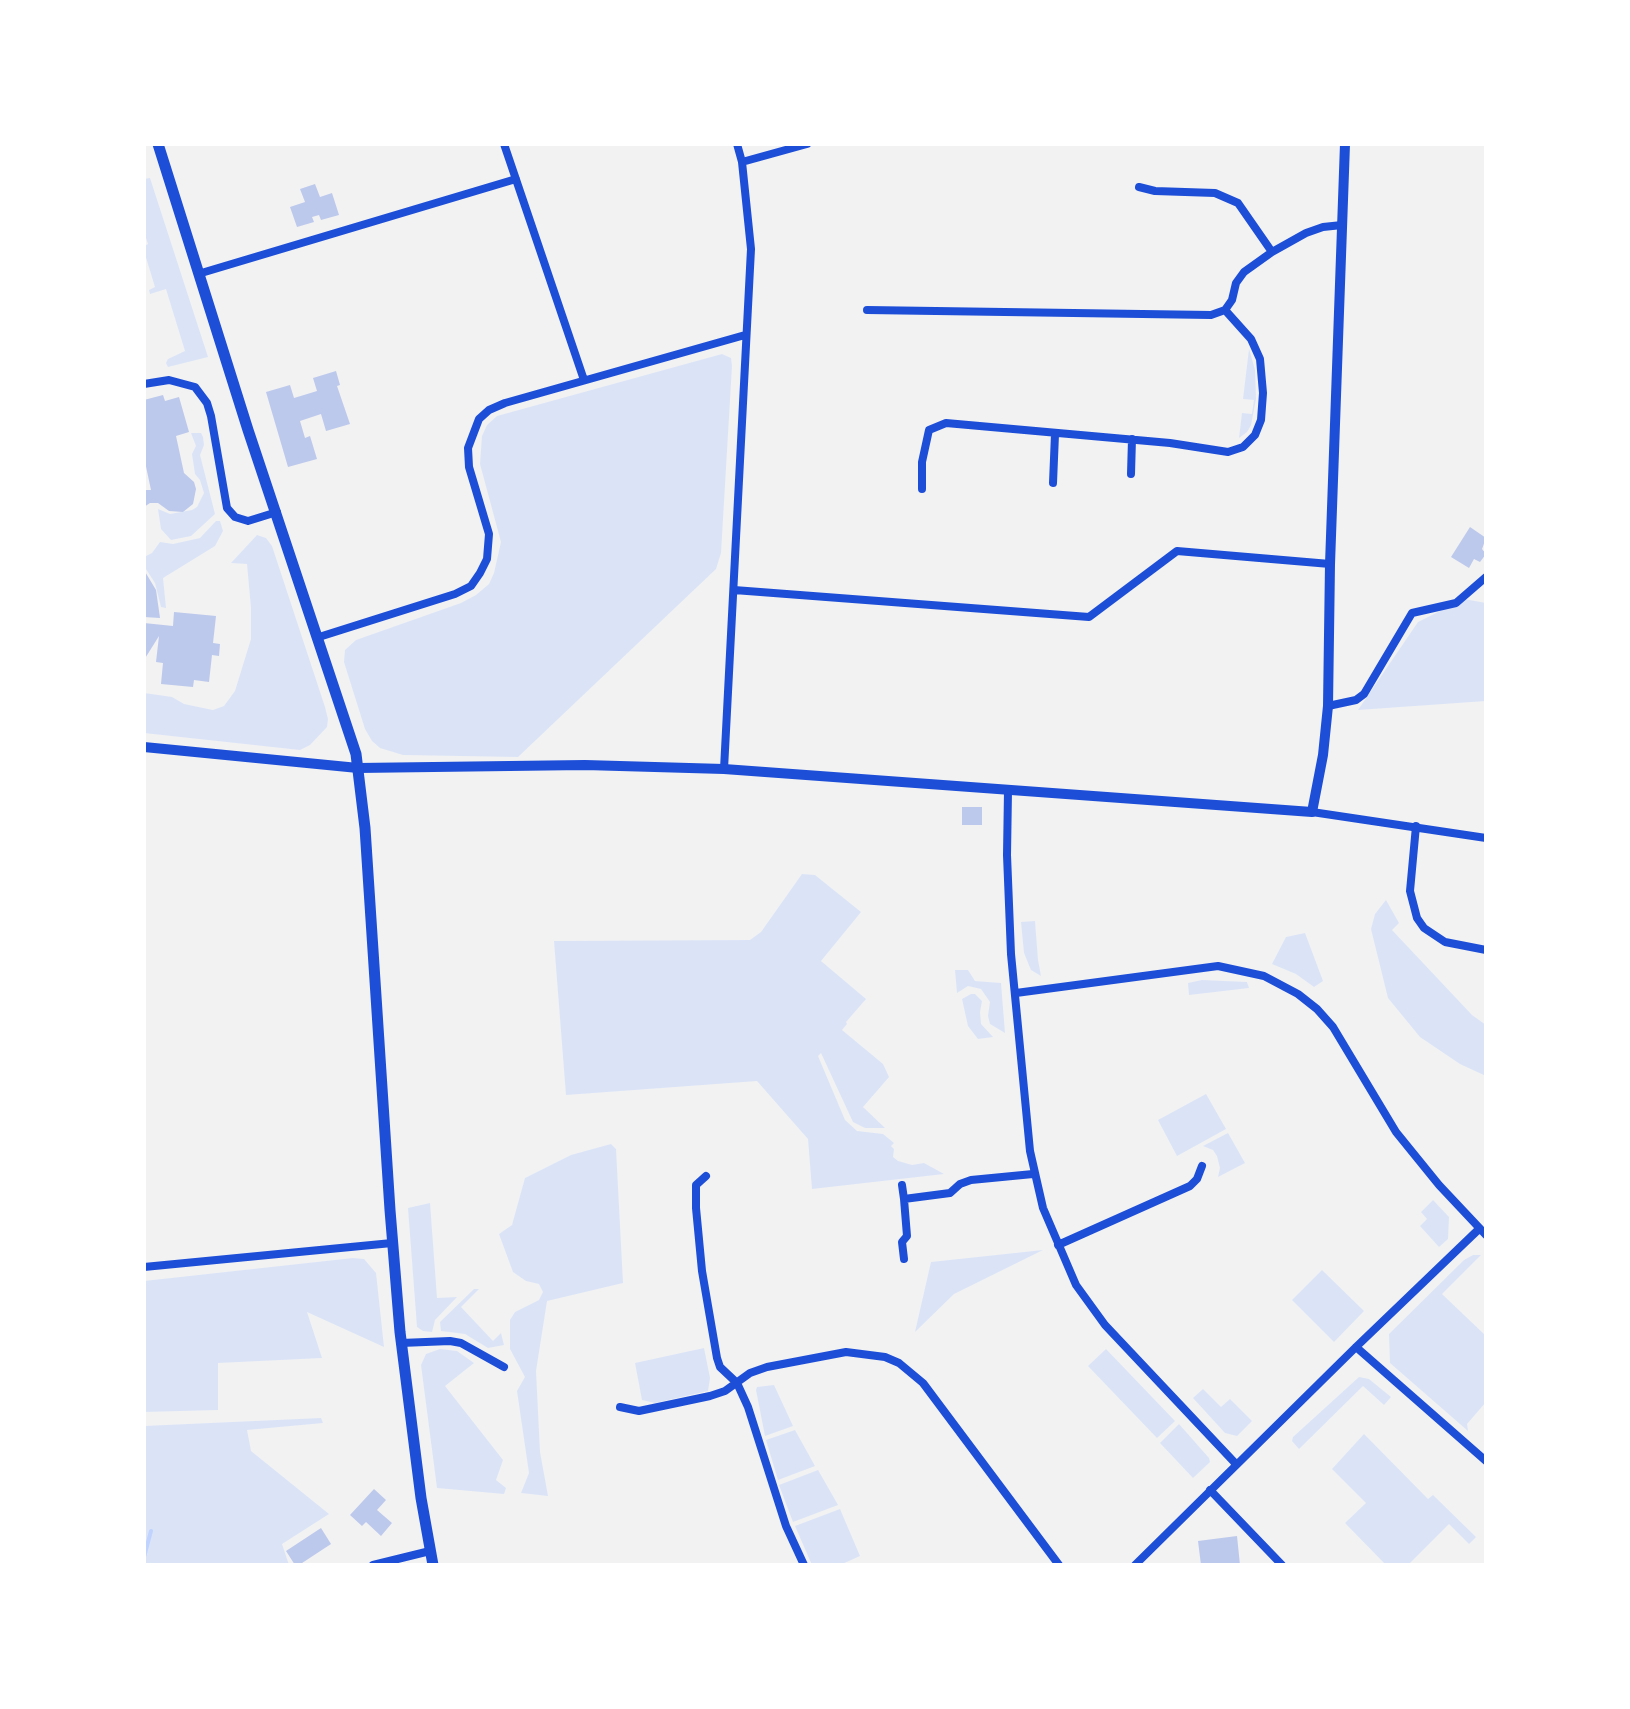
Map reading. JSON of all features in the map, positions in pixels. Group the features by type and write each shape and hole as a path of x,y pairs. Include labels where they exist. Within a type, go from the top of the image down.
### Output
{"main road":[{"path":"158,144 319,637 358,768 365,828 401,1343 433,1565"}],"street":[{"path":"504,144 584,380"},
{"path":"724,769 751,249 742,162 737,144"},
{"path":"742,162 807,144"},
{"path":"1312,812 1328,706 1345,144"},
{"path":"198,274 516,179"},
{"path":"1139,187 1155,191 1215,193 1238,203 1272,252"},
{"path":"867,310 1211,315 1225,310 1244,272 1272,252 1306,233 1342,225"},
{"path":"922,489 922,462 929,430 946,423 1132,439 1228,452 1243,447 1255,435 1261,420 1263,393 1260,359 1251,339 1225,310"},
{"path":"319,637 455,594 471,586 487,559 490,543 469,467 468,448 479,419 489,410 745,335"},
{"path":"144,384 169,380 195,387 207,403 211,416 227,508 235,517 248,521 277,512"},
{"path":"1053,483 1055,434"},
{"path":"1131,474 1132,439"},
{"path":"734,590 1089,617 1177,551 1330,564"},
{"path":"1328,706 1356,700 1364,694 1412,613 1456,603 1486,577"},
{"path":"144,747 358,768 585,765 724,769 1312,812 1486,838"},
{"path":"1008,791 1008,903 1033,1174 1076,1285 1105,1325 1236,1464"},
{"path":"1416,826 1410,891 1417,918 1424,928 1445,942 1486,950"},
{"path":"1016,993 1218,966 1250,971 1275,981 1307,1001 1333,1027 1396,1132 1483,1232 1356,1347 1135,1565"},
{"path":"1058,1245 1190,1186 1197,1179 1202,1166"},
{"path":"904,1199 950,1193 971,1180 1033,1174"},
{"path":"706,1176 696,1185 702,1271 717,1358 720,1367 737,1383 786,1526 804,1565"},
{"path":"902,1185 907,1236 902,1242 904,1259"},
{"path":"144,1267 392,1243"},
{"path":"401,1343 461,1343 504,1367"},
{"path":"1356,1347 1486,1461"},
{"path":"620,1407 639,1411 710,1396 767,1367 846,1352 874,1354 899,1363 923,1383 1059,1565"},
{"path":"1210,1490 1282,1565"},
{"path":"373,1565 430,1551"}],"shaded area":[{"path":"150,178 208,357 168,367 168,359 185,351 166,289 150,294 149,290 155,287 144,251 144,246 148,244 144,232 144,179"},
{"path":"1249,349 1255,370 1256,399 1251,425 1239,438 1242,413 1252,414 1254,400 1243,399"},
{"path":"722,354 731,358 732,366 721,553 716,569 518,757 403,755 380,748 372,741 365,729 344,662 345,650 356,640 461,603 489,584 494,573 501,542 480,464 482,436 487,425 497,416"},
{"path":"191,433 201,433 203,437 200,455 215,514 191,536 171,540 161,529 158,509 170,514 192,510 204,493 195,474 192,454 196,446"},
{"path":"216,521 220,521 223,531 215,546 163,578 166,608 161,607 155,583 144,566 144,557 152,553 160,542 173,544 200,538"},
{"path":"257,535 266,538 272,546 325,707 327,727 310,745 300,750 144,733 144,693 172,697 184,704 213,710 224,706 235,691 251,639 251,608 247,564 231,563"},
{"path":"1464,599 1486,603 1486,701 1358,710 1418,622"},
{"path":"802,874 815,875 861,912 821,961 866,999 842,1030 883,1064 889,1077 863,1107 885,1128 865,1128 853,1122 821,1053 818,1056 845,1120 857,1131 883,1134 894,1143 891,1146 894,1149 893,1157 898,1161 912,1165 924,1163 944,1174 812,1189 808,1139 757,1081 566,1095 554,941 750,940 761,932"},
{"path":"1386,900 1399,923 1392,930 1472,1015 1486,1025 1486,1076 1460,1064 1420,1037 1388,998 1371,929 1375,914"},
{"path":"1035,921 1041,976 1031,970 1024,953 1021,922"},
{"path":"1305,933 1323,981 1314,987 1296,974 1272,964 1286,937"},
{"path":"955,970 968,970 975,981 1001,983 1005,1033 990,1024 990,1002 981,989 968,986 957,993"},
{"path":"1202,980 1247,982 1249,988 1189,995 1188,983"},
{"path":"971,994 982,1001 981,1024 993,1037 978,1039 968,1026 962,999"},
{"path":"1206,1094 1226,1129 1177,1156 1158,1120"},
{"path":"1228,1133 1245,1163 1218,1177 1220,1168 1217,1156 1213,1150 1203,1146"},
{"path":"611,1144 616,1149 623,1283 547,1301 536,1371 540,1452 548,1496 521,1493 529,1473 517,1391 525,1377 510,1349 510,1320 515,1312 539,1300 543,1292 539,1284 526,1281 513,1272 499,1234 512,1225 525,1178 571,1155"},
{"path":"1433,1200 1449,1217 1448,1239 1439,1247 1420,1226 1427,1219 1421,1212"},
{"path":"430,1203 437,1298 457,1297 435,1320 432,1332 417,1327 408,1208"},
{"path":"1043,1250 954,1294 915,1332 931,1262"},
{"path":"1481,1255 1442,1294 1486,1336 1486,1402 1467,1424 1468,1431 1390,1363 1389,1334 1464,1260"},
{"path":"364,1259 376,1273 384,1347 307,1312 322,1358 218,1363 218,1410 144,1412 144,1281"},
{"path":"1322,1270 1364,1311 1334,1342 1292,1300"},
{"path":"474,1289 479,1289 461,1307 493,1341 501,1333 504,1345 488,1348 465,1334 441,1331 440,1322"},
{"path":"704,1348 710,1378 708,1391 655,1403 642,1400 635,1363"},
{"path":"440,1349 457,1351 474,1363 445,1386 503,1460 496,1480 506,1488 504,1494 437,1488 421,1365 426,1354"},
{"path":"1106,1349 1175,1421 1157,1438 1088,1366"},
{"path":"1359,1377 1369,1379 1391,1397 1384,1405 1363,1386 1299,1449 1292,1441 1293,1437"},
{"path":"774,1385 793,1426 765,1436 756,1390 757,1387"},
{"path":"1203,1389 1221,1407 1230,1399 1252,1421 1237,1436 1225,1433 1193,1398"},
{"path":"321,1418 323,1423 247,1430 251,1451 329,1514 282,1544 289,1565 144,1565 144,1426"},
{"path":"1179,1424 1209,1458 1210,1462 1193,1478 1160,1443"},
{"path":"795,1430 815,1466 778,1480 766,1440"},
{"path":"1364,1434 1428,1499 1433,1495 1476,1537 1469,1544 1449,1524 1408,1565 1386,1565 1345,1523 1366,1503 1332,1469"},
{"path":"818,1470 838,1505 793,1522 779,1485"},
{"path":"840,1509 860,1556 840,1565 812,1565 795,1526"}],"building":[{"path":"315,184 320,197 332,193 339,215 321,220 319,215 312,217 314,222 297,227 290,207 305,202 300,189"},
{"path":"336,371 340,385 337,386 350,424 326,431 321,414 300,421 305,438 310,436 317,459 288,467 266,392 290,385 294,398 304,395 317,391 313,378"},
{"path":"163,395 165,401 179,397 189,432 176,436 184,473 194,482 196,489 193,504 183,512 169,511 158,503 144,507 144,490 151,490 144,457 144,400"},
{"path":"1470,527 1486,538 1482,549 1486,554 1480,562 1474,559 1469,568 1451,557"},
{"path":"144,570 156,590 160,618 144,617"},
{"path":"174,612 216,616 213,643 220,644 219,656 212,655 209,682 194,680 193,687 161,684 163,663 156,662 159,636 144,660 144,623 173,626"},
{"path":"962,807 982,807 982,825 962,825"},
{"path":"374,1489 386,1500 377,1510 392,1523 381,1536 366,1522 362,1526 350,1515"},
{"path":"321,1528 331,1544 295,1565 286,1551"},
{"path":"1237,1536 1240,1565 1201,1565 1198,1541"}],"waterway":[{"path":"144,1557 151,1531"}]}
